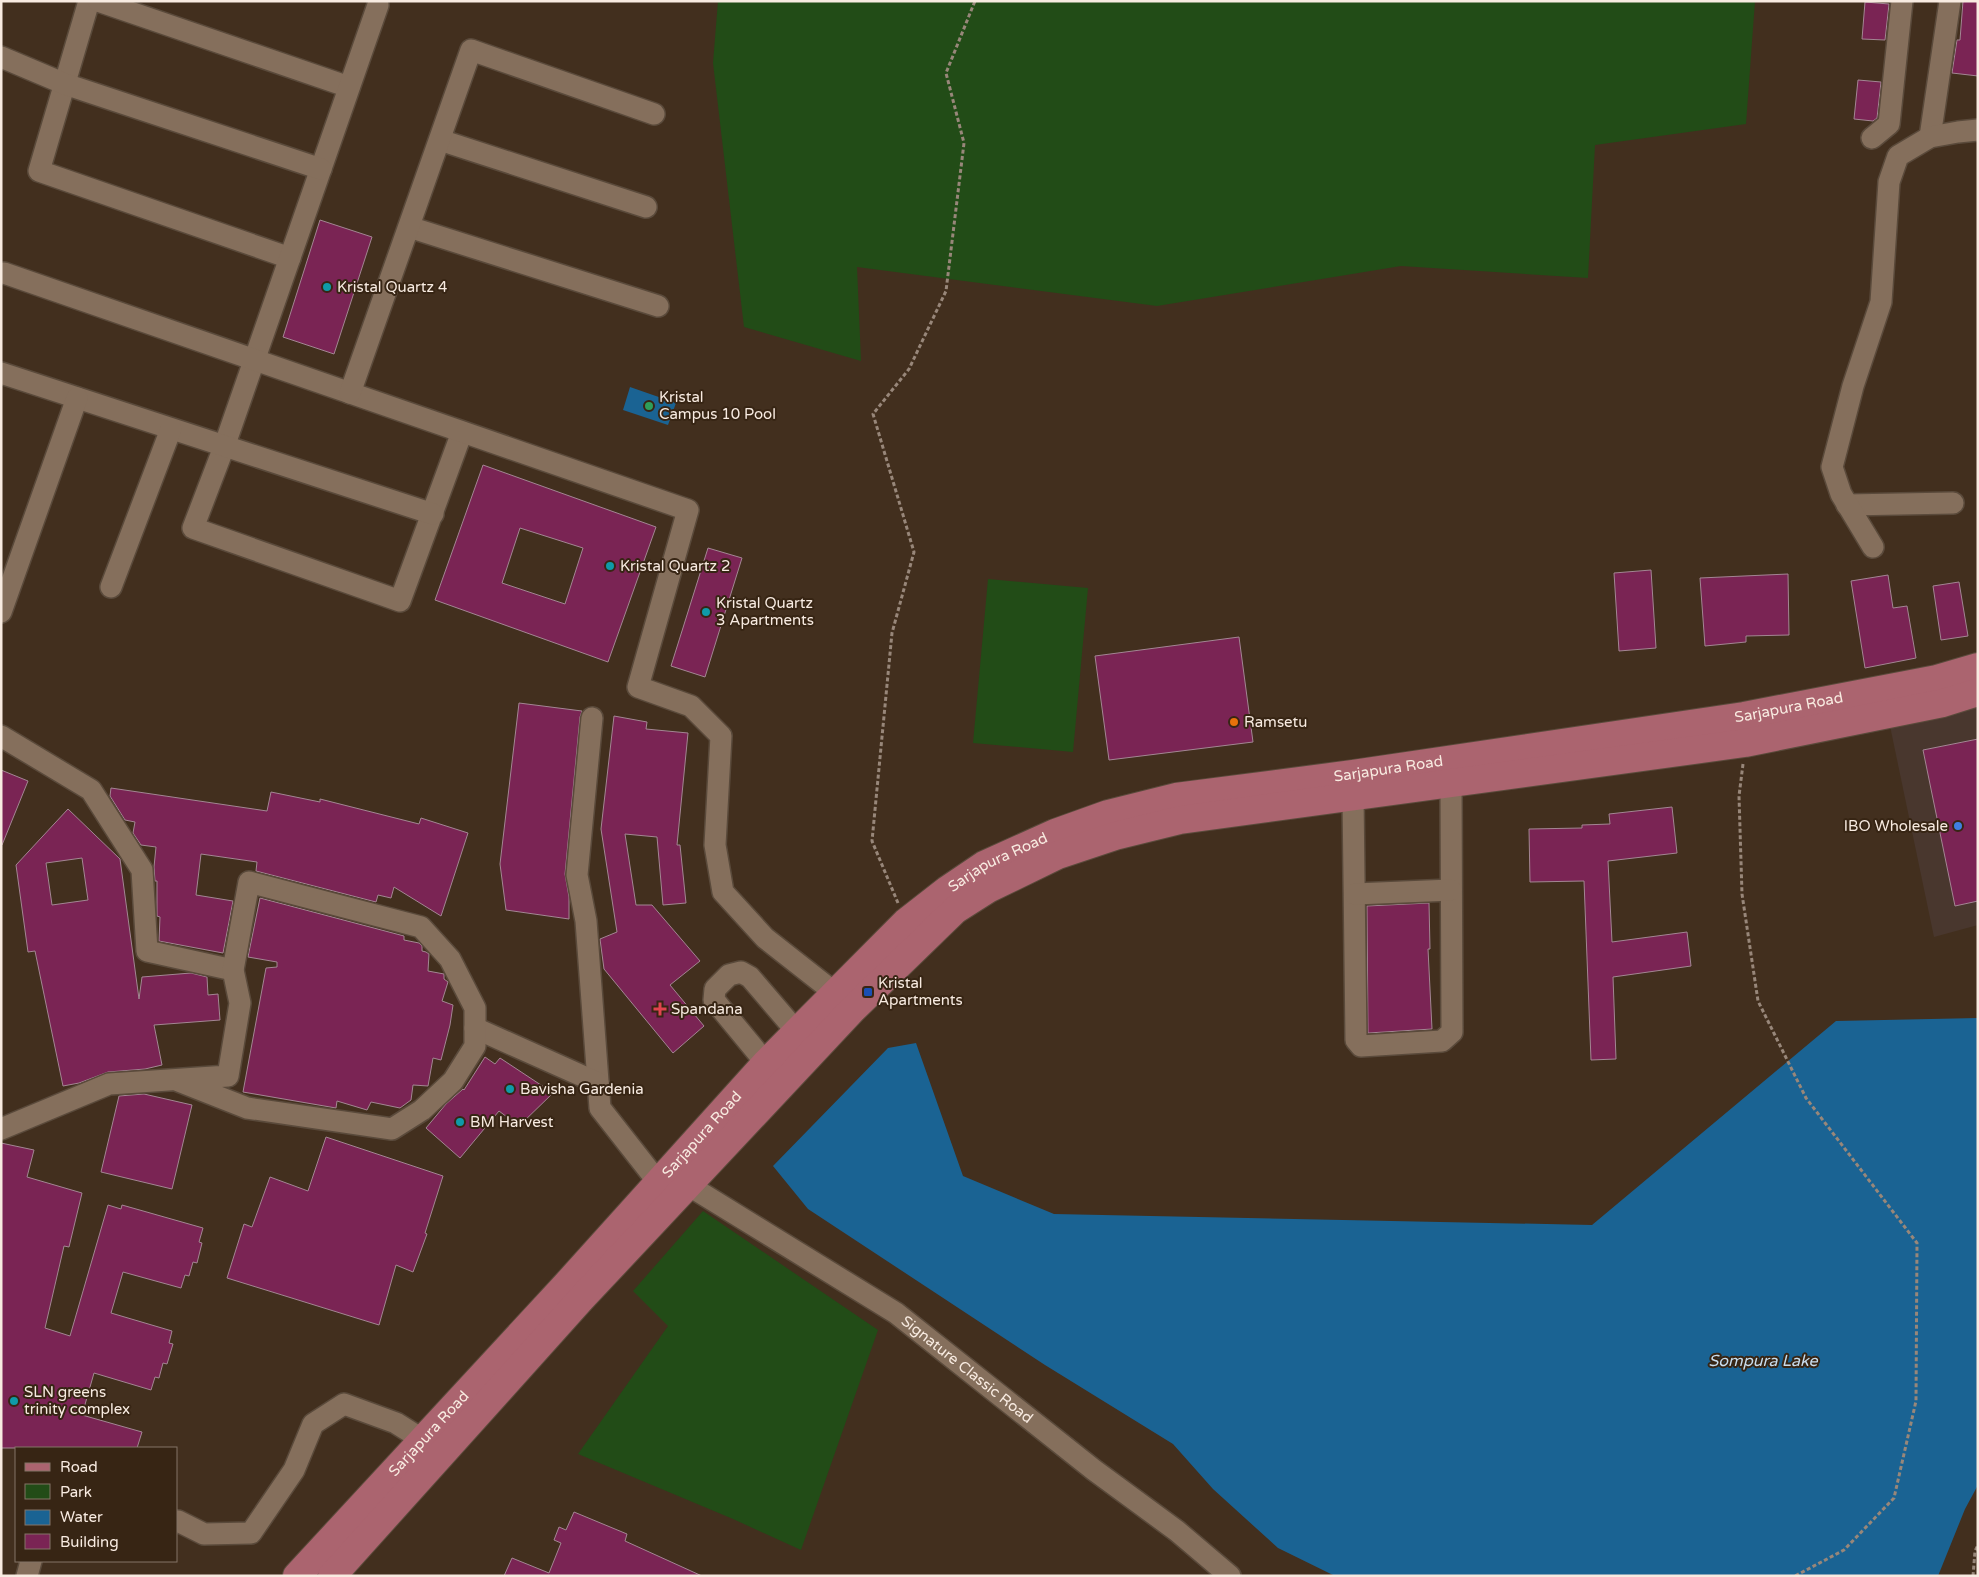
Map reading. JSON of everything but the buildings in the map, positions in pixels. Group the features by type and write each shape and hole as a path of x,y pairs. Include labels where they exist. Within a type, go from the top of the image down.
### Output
{"main road":[{"name":"Sarjapura Road","path":"332,1576 574,1292 658,1182 766,1063 797,1032 844,1001 955,910 988,889 1058,855 1115,836 1180,820 1450,783 1520,762 1937,679 1978,667"},
{"name":"Sarjapura Road","path":"297,1576 423,1440 574,1292 688,1185 844,1001 906,922 947,890 984,866 1055,833 1108,814 1176,797 1353,774 1745,743 1943,703 1978,692"}],"street":[{"path":"90,1 39,172 290,258"},
{"path":"98,1 349,87"},
{"path":"1872,138 1889,124 1902,1"},
{"path":"1930,137 1950,1"},
{"path":"378,5 224,447 193,528 400,601 462,432"},
{"path":"350,393 471,50 654,114"},
{"path":"1,57 65,84 321,169"},
{"path":"1874,547 1841,494 1832,467 1846,410 1881,302 1889,182 1898,156 1930,137 1978,130"},
{"path":"440,140 646,207"},
{"path":"409,227 658,306"},
{"path":"4,273 688,510 638,687 691,706 721,736 715,845 724,892 765,938 844,1001"},
{"path":"2,374 433,514"},
{"path":"1,612 77,398"},
{"path":"111,587 171,429"},
{"path":"1847,505 1953,503"},
{"path":"592,718 577,875 586,921 600,1108 658,1182"},
{"path":"1,736 91,790 142,870 147,951 233,970"},
{"path":"1353,796 1356,1040 1361,1046 1442,1041 1452,1032 1450,783"},
{"path":"1,1129 109,1084 228,1076 240,1003 233,970 249,882 421,927 450,958 475,1008 475,1046 453,1081 422,1110 392,1129 247,1108 176,1080"},
{"path":"1355,894 1451,890"},
{"path":"766,1063 714,1000 714,989 729,975 741,972 750,977 797,1032"},
{"path":"475,1028 598,1083"},
{"name":"Signature Classic Road","path":"688,1185 896,1313 1230,1576"},
{"path":"178,1521 204,1534 251,1533 294,1470 313,1424 344,1404 396,1423 423,1440"},
{"path":"27,1576 31,1562"}],"path":[{"path":"906,922 872,841 892,633 914,552 873,414 909,369 946,291 964,143 946,73 975,1"},
{"path":"1745,743 1739,796 1742,894 1758,1001 1806,1098 1917,1243 1916,1402 1894,1498 1844,1550 1795,1576"},
{"path":"1973,1576 1975,1551 1978,1545"}],"shaded area":[{"path":"1978,702 1978,925 1934,937 1890,726"}],"green space":[{"path":"718,1 1755,1 1746,124 1595,145 1588,278 1401,266 1157,306 857,267 861,361 744,327 713,63"},
{"path":"988,579 1088,588 1073,752 973,743"},
{"path":"703,1211 878,1330 801,1550 733,1519 578,1454 668,1326 633,1291"}],"water":[{"name":"Kristal Campus 10 Pool","path":"630,387 676,403 668,425 623,410"},
{"name":"Sompura Lake","path":"1978,1018 1978,1485 1965,1509 1938,1576 1335,1576 1278,1548 1213,1489 1173,1444 1045,1365 808,1209 773,1166 888,1048 916,1043 963,1176 1054,1214 1592,1225 1836,1021"}],"place":[{"name":"Kristal Quartz 4","path":"327,287"},
{"name":"Kristal Campus 10 Pool","path":"649,406"},
{"name":"Kristal Quartz 2","path":"610,566"},
{"name":"Kristal Quartz 3 Apartments","path":"706,612"},
{"name":"Ramsetu","path":"1234,722"},
{"name":"IBO Wholesale","path":"1958,826"},
{"name":"Kristal Apartments","path":"868,992"},
{"name":"Spandana","path":"660,1009"},
{"name":"Bavisha Gardenia","path":"510,1089"},
{"name":"BM Harvest","path":"460,1122"},
{"name":"SLN greens trinity complex","path":"14,1401"}]}
